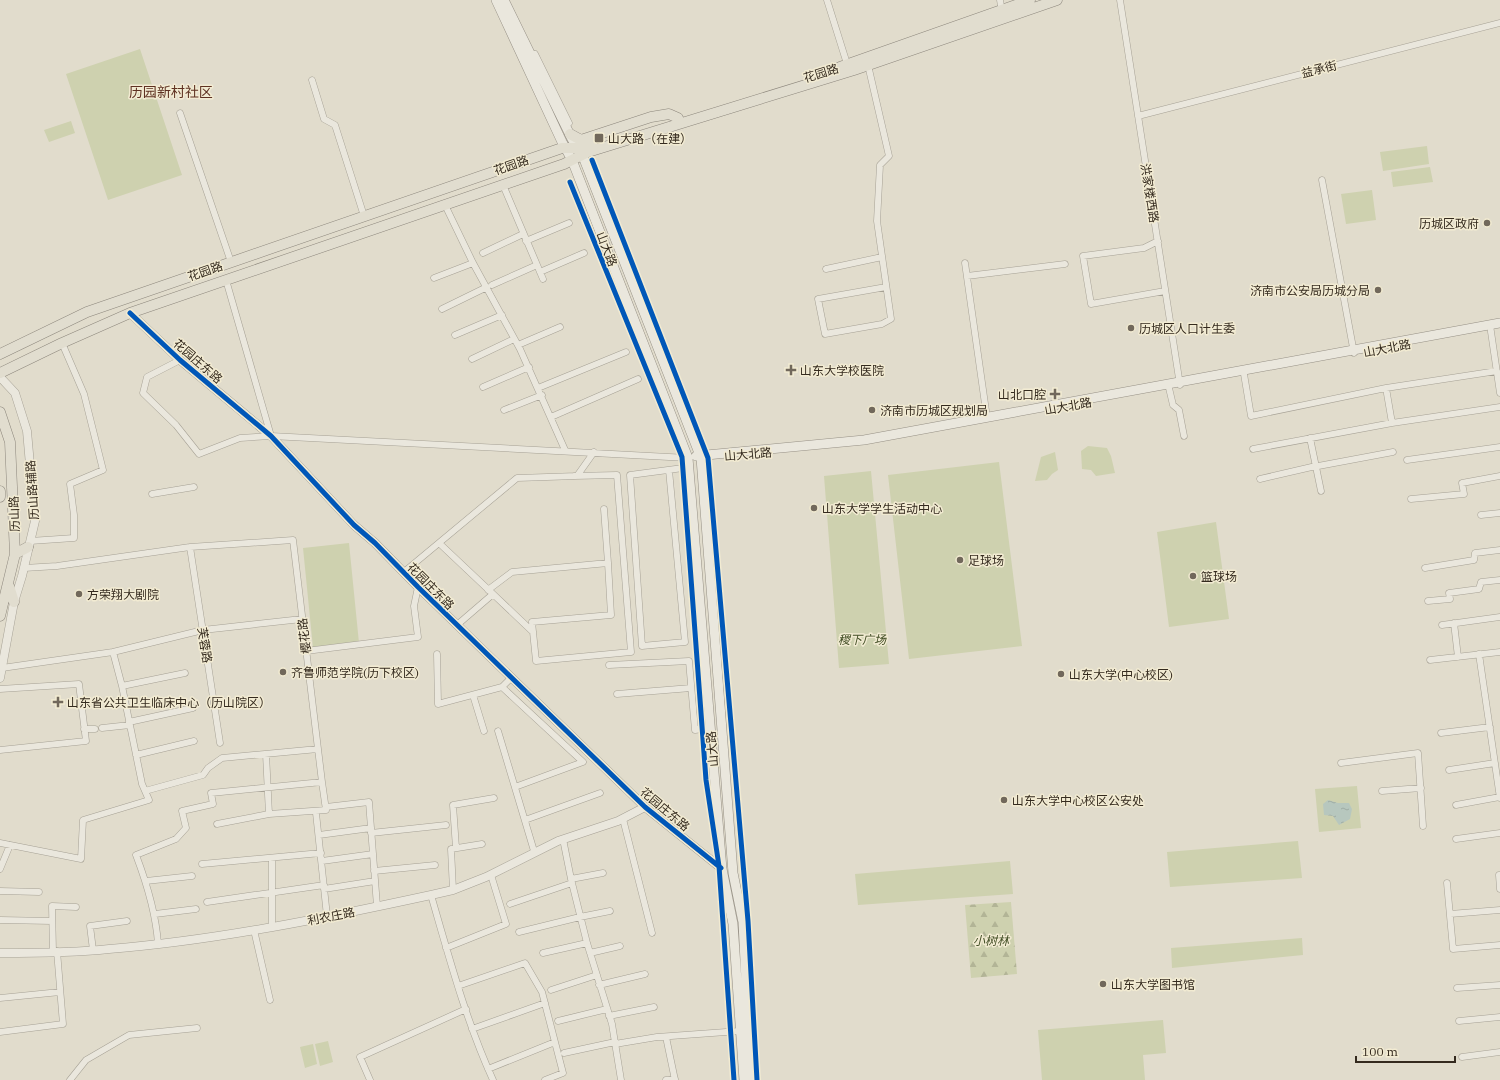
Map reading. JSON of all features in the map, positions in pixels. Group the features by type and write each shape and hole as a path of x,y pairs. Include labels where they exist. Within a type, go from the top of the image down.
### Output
{"main road":[{"name":"山大路","path":"496,0 572,160 688,458 722,869 733,924 744,1080"},
{"name":"山大路","path":"504,0 577,144 701,456 733,873 743,922 751,1080"},
{"name":"花园路","path":"577,144 678,118 849,68 1030,0"},
{"name":"花园路","path":"0,354 88,312 562,148 566,149 577,144 849,68 868,65 1002,10 1057,0"},
{"name":"花园路","path":"0,373 62,343 130,313 572,160 577,144"},
{"name":"山大北路","path":"701,456 872,442 1494,327 1500,323"},
{"name":"山大北路","path":"688,458 864,440 1244,374 1354,352"},
{"name":"历山路","path":"0,412 10,442 15,554 9,586 0,616"},
{"name":"历山路","path":"0,491 0,497"},
{"path":"15,554 29,544"},
{"path":"9,586 14,602"}],"street":[{"path":"827,0 849,68"},
{"name":"洪家楼西路","path":"1120,0 1180,385"},
{"name":"益承街","path":"1138,116 1500,23"},
{"path":"868,65 889,156 880,165 877,221 886,287 890,319 882,324 824,334 818,299 886,287"},
{"path":"312,80 324,119 335,125 364,216"},
{"path":"180,113 231,262"},
{"path":"1322,180 1354,352"},
{"path":"503,185 543,279"},
{"path":"445,205 473,263 489,286 529,367 565,450"},
{"path":"526,241 569,223"},
{"path":"483,253 523,234"},
{"path":"1158,241 1144,248 1083,256 1091,304 1165,291"},
{"path":"540,272 584,253"},
{"path":"826,269 882,257"},
{"path":"434,278 473,263"},
{"path":"965,263 987,418"},
{"path":"967,276 1065,264"},
{"path":"442,308 537,265"},
{"path":"226,280 271,436"},
{"name":"花园庄东路","path":"130,313 180,360 271,436 354,525 375,543 418,587 645,808 722,869"},
{"path":"455,335 502,315"},
{"path":"518,345 560,327"},
{"path":"1494,327 1500,392"},
{"path":"472,359 514,338"},
{"path":"29,544 74,538 74,515 70,484 103,470 84,394 62,343"},
{"path":"538,388 626,352"},
{"path":"180,360 147,377 143,393 176,425 199,454 240,438 271,436 565,450 688,458"},
{"path":"484,387 529,367"},
{"path":"1244,374 1250,416 1386,388 1497,371"},
{"name":"历山路辅路","path":"0,377 15,393 27,431 35,521 14,602 0,678"},
{"path":"551,418 638,379"},
{"path":"1169,388 1173,405 1179,410 1184,436"},
{"path":"1386,388 1392,423"},
{"path":"504,410 542,395"},
{"path":"1253,449 1392,423 1500,407"},
{"path":"1310,438 1321,491"},
{"path":"1407,460 1500,447"},
{"path":"577,476 594,452"},
{"path":"1260,479 1393,452"},
{"path":"669,470 685,642 642,646 630,475 683,468"},
{"path":"404,572 517,478 617,475 631,652 536,662 532,622 611,615 604,509"},
{"path":"1411,499 1464,494 1462,483 1500,476"},
{"path":"152,494 194,487"},
{"path":"1481,515 1500,513"},
{"name":"樱花路","path":"190,547 293,540 315,732 326,807"},
{"path":"439,543 533,632"},
{"path":"24,568 57,566 190,547"},
{"name":"芙蓉路","path":"190,547 220,743"},
{"path":"1425,568 1474,560 1476,553 1500,550"},
{"path":"457,625 512,572 608,563"},
{"path":"1428,601 1450,599 1449,593 1479,589 1481,582 1500,580"},
{"path":"306,651 418,637 414,606 418,587"},
{"path":"1442,625 1500,617"},
{"path":"2,668 113,652 203,630 302,619"},
{"path":"1454,623 1458,657"},
{"path":"0,843 81,859 83,820 149,800 145,791 136,755 122,686 113,652"},
{"path":"1430,660 1500,652"},
{"path":"437,654 438,704 502,687 511,678"},
{"path":"1456,805 1500,798 1479,654"},
{"path":"609,665 689,661 695,730 711,728"},
{"path":"122,686 185,673"},
{"path":"0,689 79,684 86,741 0,750"},
{"path":"502,687 583,762 515,787"},
{"path":"617,694 691,688"},
{"path":"473,695 484,731"},
{"path":"102,728 193,708"},
{"path":"84,728 95,729"},
{"path":"1441,733 1490,728"},
{"path":"498,731 534,851"},
{"path":"136,755 194,741"},
{"path":"145,791 203,775 208,768 222,758 318,748"},
{"path":"1341,763 1418,753 1423,826"},
{"path":"266,754 269,814"},
{"path":"1449,770 1495,763"},
{"path":"158,944 155,914 146,881 136,855 176,838 186,828 182,811 213,804 211,792 322,782"},
{"path":"1382,792 1420,788"},
{"path":"525,820 600,793"},
{"path":"456,848 453,805 494,798"},
{"path":"217,824 269,814 326,810 326,807 369,802 377,906"},
{"name":"利农庄路","path":"0,953 93,950 158,944 272,927 453,890 491,875 563,840 623,819 645,808"},
{"path":"316,813 327,916"},
{"path":"623,819 652,933"},
{"path":"319,835 446,825"},
{"path":"1456,839 1500,833"},
{"path":"563,840 580,917 609,1016 621,1080"},
{"path":"453,890 452,849 482,844"},
{"path":"0,869 10,845"},
{"path":"202,864 321,853"},
{"path":"322,862 373,854"},
{"path":"272,858 272,927"},
{"path":"374,871 435,864"},
{"path":"510,904 571,881 603,873"},
{"path":"446,948 506,924 491,875"},
{"path":"1498,875 1500,889"},
{"path":"146,881 192,876"},
{"path":"207,902 272,892 375,881"},
{"path":"1447,883 1453,949 1500,945"},
{"path":"0,891 39,892"},
{"path":"431,894 446,948 472,1029 493,1080"},
{"path":"0,1032 63,1024 52,921 52,906 76,907"},
{"path":"155,914 196,909"},
{"path":"1450,914 1500,910"},
{"path":"519,932 610,911"},
{"path":"0,920 52,921"},
{"path":"93,950 90,926 126,921"},
{"path":"254,930 270,1000"},
{"path":"543,953 587,943"},
{"path":"590,953 620,946"},
{"path":"458,986 525,963 542,992 563,1073 545,1080"},
{"path":"599,985 645,974"},
{"path":"551,990 597,976"},
{"path":"1457,988 1500,985"},
{"path":"0,998 60,992"},
{"path":"472,1029 545,1003"},
{"path":"609,1016 654,1007"},
{"path":"558,1021 607,1009"},
{"path":"370,1080 360,1057 466,1010"},
{"path":"1459,1020 1500,1017"},
{"path":"70,1080 86,1060 129,1035 197,1028"},
{"path":"564,1053 615,1043 666,1036 740,1031"},
{"path":"666,1036 675,1079 666,1080"},
{"path":"488,1069 555,1042"},
{"path":"1462,1057 1500,1052"}],"green space":[{"path":"140,49 182,175 108,200 66,74"},
{"path":"71,121 75,133 49,142 44,130"},
{"path":"1427,146 1429,164 1383,171 1380,152"},
{"path":"1430,167 1433,182 1393,187 1391,172"},
{"path":"1372,190 1376,220 1346,224 1341,194"},
{"path":"1088,446 1107,448 1111,456 1115,473 1096,476 1091,470 1082,469 1081,451"},
{"path":"1055,452 1058,470 1047,480 1035,481 1041,457"},
{"path":"999,462 1022,646 909,659 888,475"},
{"name":"稷下广场","path":"871,471 889,664 839,668 824,476"},
{"name":"篮球场","path":"1216,522 1229,619 1169,627 1157,532"},
{"path":"349,543 359,643 313,648 303,548"},
{"path":"1357,786 1361,828 1319,832 1315,789"},
{"path":"1298,841 1302,878 1170,887 1167,852"},
{"path":"1010,861 1013,894 858,905 855,874"},
{"name":"小树林","path":"1011,902 1017,974 971,978 965,905"},
{"path":"1302,938 1303,955 1172,968 1171,948"},
{"path":"1163,1020 1166,1053 1143,1055 1145,1080 1042,1080 1038,1030"},
{"path":"328,1041 333,1062 320,1066 315,1044"},
{"path":"313,1044 317,1064 305,1068 300,1047"}],"water":[{"path":"1328,800 1338,803 1349,803 1352,809 1350,819 1339,825 1333,816 1324,815 1323,804"}],"cycle path":[{"path":"592,160 708,458 748,921 757,1080"},
{"path":"570,182 682,457 706,780 719,866 734,1080"},
{"path":"130,313 180,360 271,436 354,525 375,543 418,587 645,807 721,868"}],"place":[{"name":"山大路（在建）","path":"599,138"},
{"name":"历城区政府","path":"1487,223"},
{"name":"济南市公安局历城分局","path":"1378,290"},
{"name":"历城区人口计生委","path":"1131,328"},
{"name":"山东大学校医院","path":"791,370"},
{"name":"山北口腔","path":"1055,394"},
{"name":"济南市历城区规划局","path":"872,410"},
{"name":"山东大学学生活动中心","path":"814,508"},
{"name":"足球场","path":"960,560"},
{"name":"篮球场","path":"1193,576"},
{"name":"方荣翔大剧院","path":"79,594"},
{"name":"齐鲁师范学院(历下校区)","path":"283,672"},
{"name":"山东大学(中心校区)","path":"1061,674"},
{"name":"山东省公共卫生临床中心（历山院区）","path":"58,702"},
{"name":"山东大学中心校区公安处","path":"1004,800"},
{"name":"山东大学图书馆","path":"1103,984"}],"district":[{"name":"历园新村社区","path":"171,92"}]}
